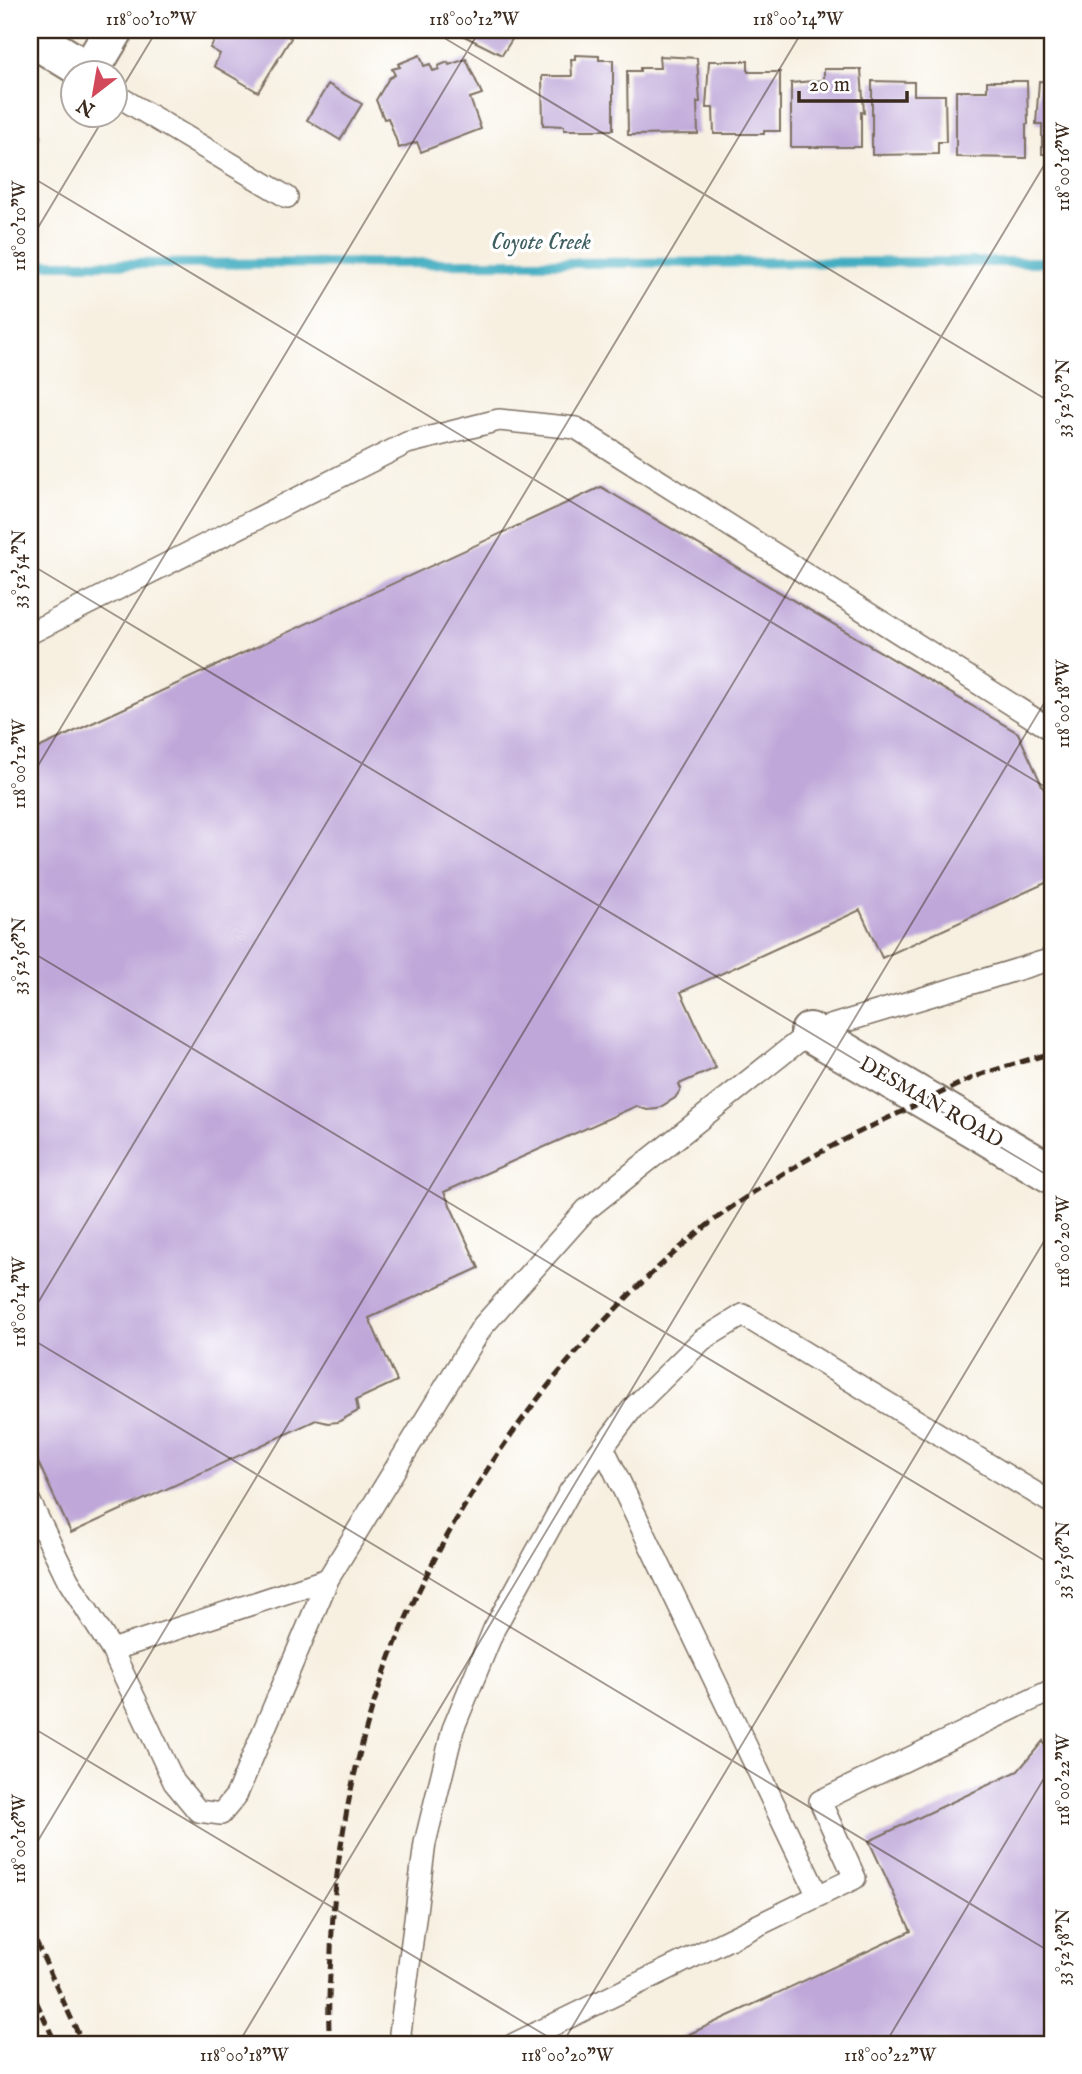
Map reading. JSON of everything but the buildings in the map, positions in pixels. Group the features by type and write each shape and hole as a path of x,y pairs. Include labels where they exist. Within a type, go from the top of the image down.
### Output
{"street":[{"path":"105,60 114,30"},
{"path":"30,36 68,60"},
{"name":"DESMAN ROAD","path":"810,1032 1052,1174"}],"lane":[{"path":"130,99 287,197"},
{"path":"30,632 407,443 499,420 576,428 1052,730"},
{"path":"30,1502 68,1580 112,1650 174,1782 198,1811 221,1814 236,1796 328,1579 482,1327 586,1210 810,1032 1052,959"},
{"path":"402,2044 400,2033 425,1843 453,1729 494,1629 570,1491 632,1409 702,1340 743,1315 1052,1503"},
{"path":"603,1447 818,1896"},
{"path":"112,1650 328,1579"},
{"path":"513,2044 855,1878 820,1801 1052,1690"}],"waterway":[{"name":"Coyote Creek","path":"30,264 1052,262"}],"railway":[{"path":"330,2044 329,1998 335,1890 349,1798 363,1738 396,1643 425,1577 460,1513 500,1451 544,1392 591,1336 641,1284 693,1237 745,1198 772,1180 858,1133 970,1079 1052,1053"},
{"path":"30,1929 83,2044"},
{"path":"30,1988 56,2044"}]}
